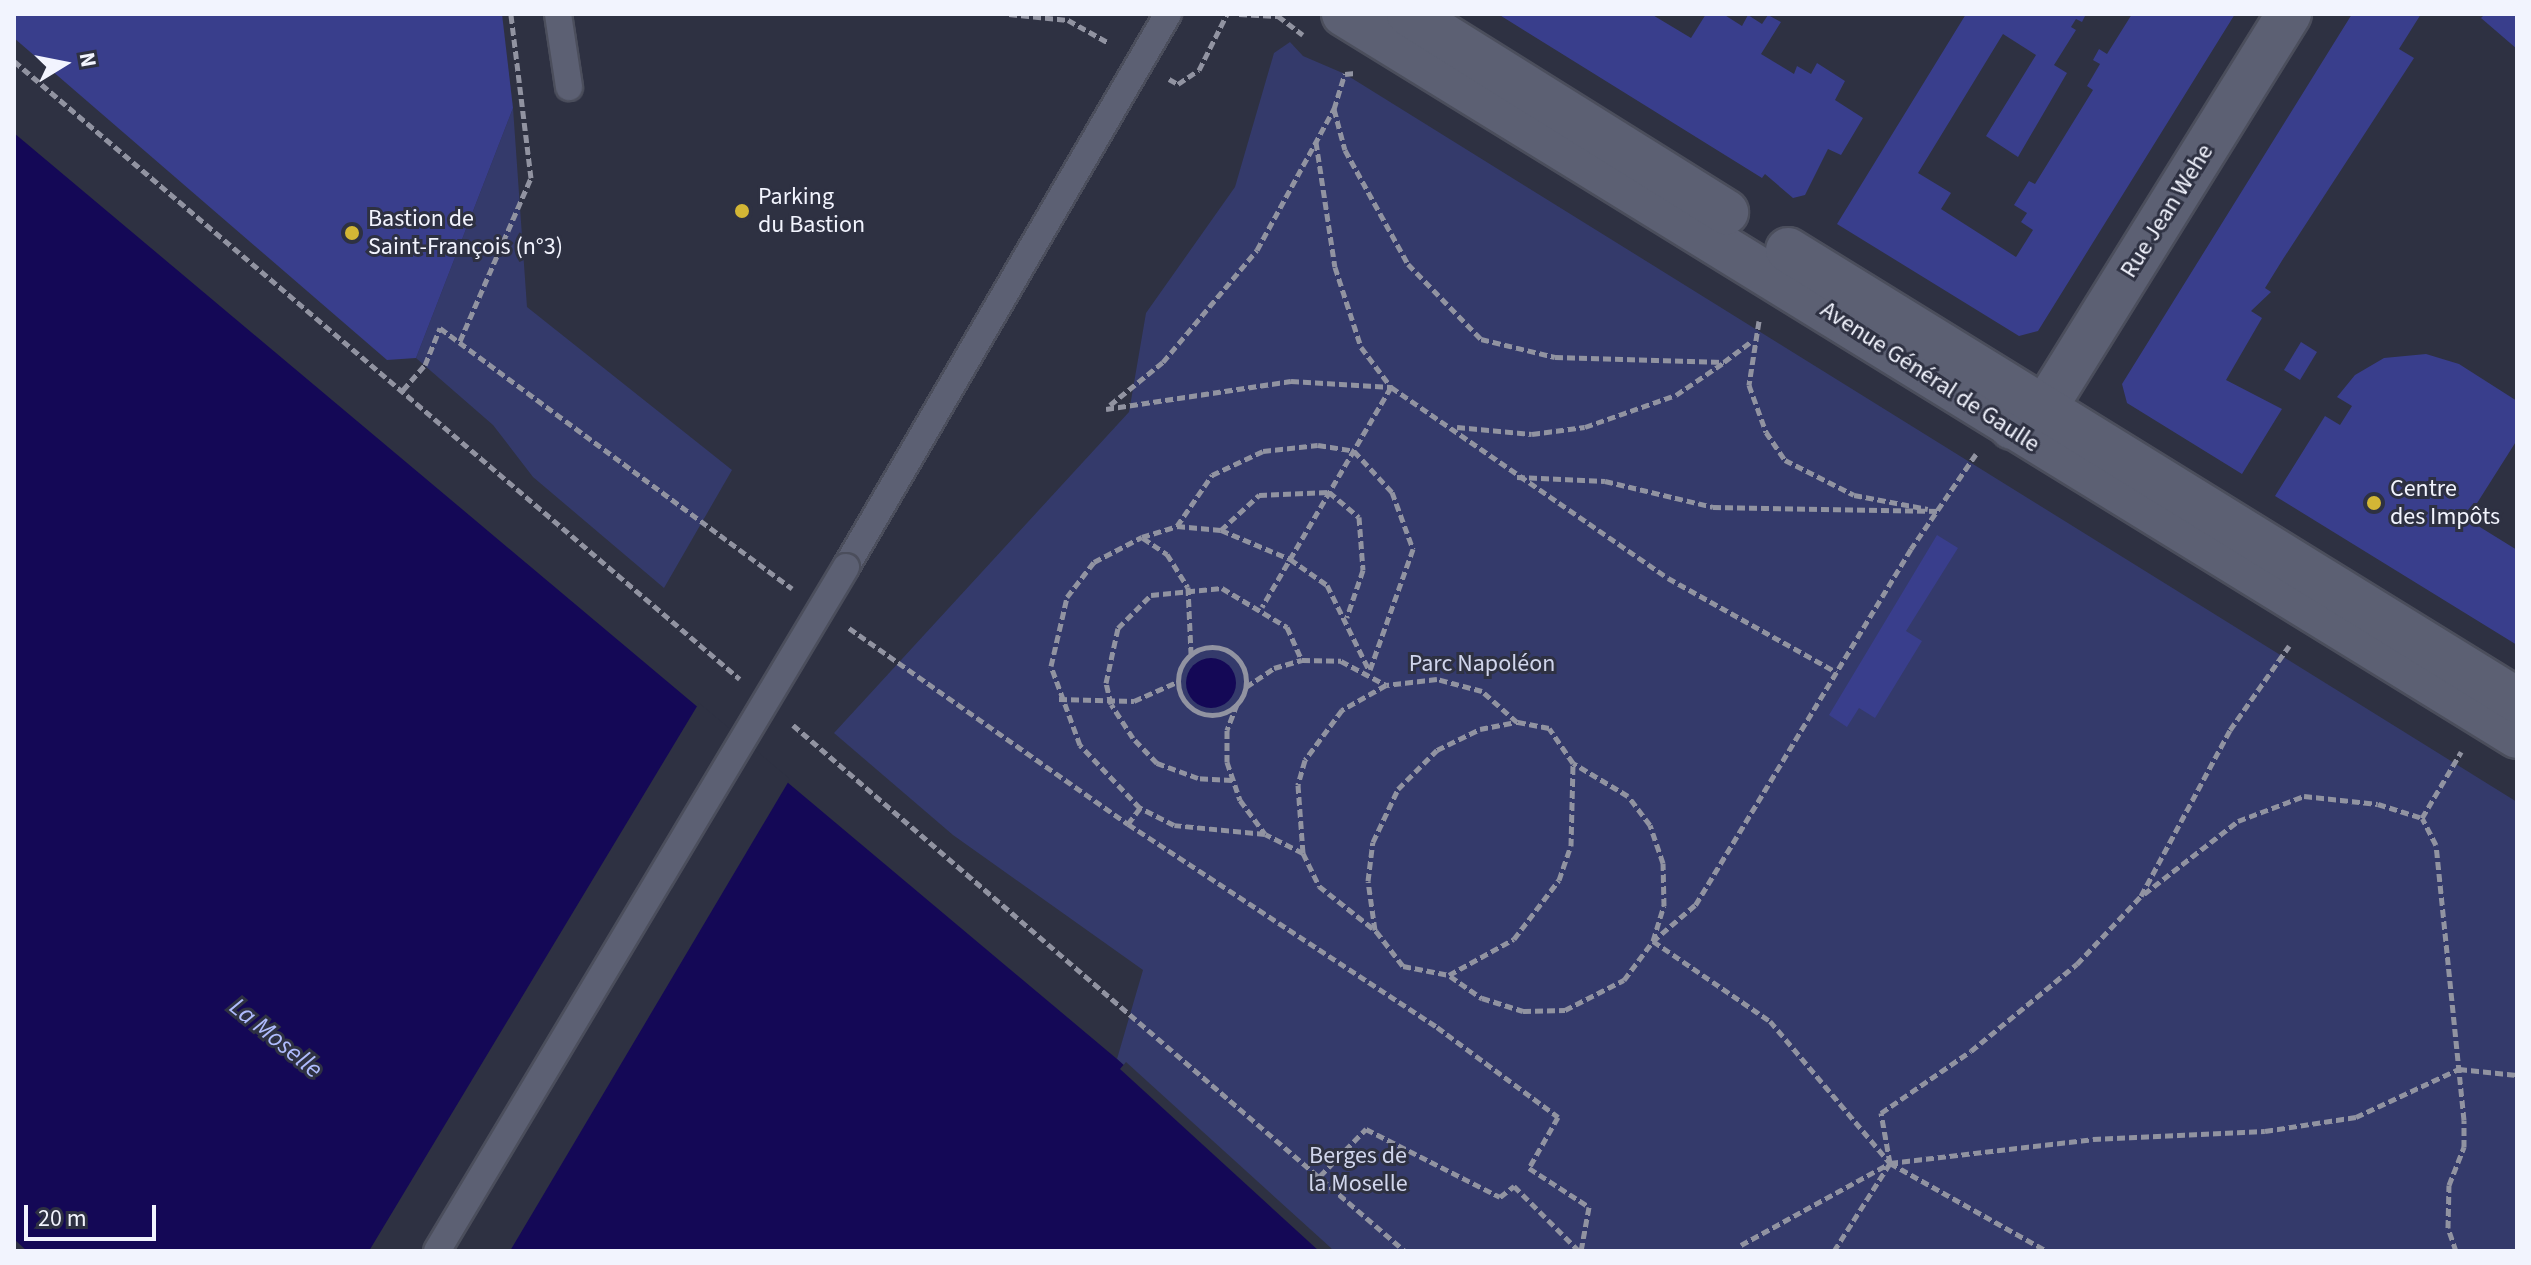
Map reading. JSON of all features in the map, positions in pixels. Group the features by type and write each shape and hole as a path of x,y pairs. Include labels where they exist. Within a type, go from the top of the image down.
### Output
{"street":[{"name":"Avenue Général de Gaulle","path":"1344,14 2019,435 2517,736"},
{"name":"Avenue Général de Gaulle","path":"1409,14 2019,435 2517,700"},
{"name":"Rue Jean Wehe","path":"2019,435 2289,14"}],"lane":[{"path":"558,14 569,87"},
{"path":"437,1251 846,567 1168,14"}],"path":[{"path":"460,341 531,178 511,14"},
{"path":"1239,14 1278,16 1308,39"},
{"path":"14,61 754,691"},
{"path":"1361,72 1345,74 1334,109 1257,250 1163,362 1106,409 1291,381 1391,387"},
{"path":"1334,109 1345,150 1408,264 1481,339 1555,357 1724,362"},
{"path":"1316,142 1335,267 1361,347 1391,387 1457,427 1516,477 1668,578 1836,672"},
{"path":"1760,319 1751,342 1749,385 1766,432 1785,460 1854,495 1941,511"},
{"path":"403,390 425,365 440,328 796,590"},
{"path":"1457,427 1532,434 1585,427 1676,395 1751,342"},
{"path":"1262,607 1391,387"},
{"path":"1517,722 1482,691 1460,683 1386,685 1342,710 1305,760 1298,785 1303,853 1319,886 1376,931 1403,966 1449,975 1482,998 1523,1011 1565,1010 1624,980 1653,941 1695,905 1836,672 1941,511 2019,435"},
{"path":"1177,526 1212,475 1263,451 1318,445 1354,451 1392,492 1413,549 1369,671"},
{"path":"1516,477 1605,481 1713,507 1812,514 1941,511"},
{"path":"1221,530 1259,495 1329,492 1359,517 1363,570 1347,617"},
{"path":"1303,853 1265,834 1174,825 1140,808 1080,745 1059,699 1051,666 1067,597 1094,562 1142,537 1177,526 1221,530 1290,559 1327,585 1347,617 1369,671"},
{"path":"1059,699 1111,704 1134,701 1177,682 1191,654 1188,587 1167,554 1142,537"},
{"path":"1232,780 1198,778 1157,763 1111,704 1108,653 1118,628 1151,595 1188,587 1222,588 1262,607 1287,627 1302,660"},
{"path":"846,626 1128,824 1437,1027 1558,1117 1529,1168 1589,1207 1580,1251"},
{"path":"2141,896 2230,730 2290,644"},
{"path":"1191,654 1224,649 1242,664 1246,687"},
{"path":"1265,834 1232,780 1227,730 1246,687 1274,668 1302,660 1341,661 1369,671 1386,685"},
{"path":"1177,682 1185,703 1206,715 1238,704"},
{"path":"790,722 1405,1251"},
{"path":"1376,931 1368,881 1373,842 1398,789 1437,750 1480,729 1517,722 1549,728 1573,763 1628,796 1650,825 1664,878 1664,906 1653,941"},
{"path":"2422,818 2461,752"},
{"path":"1449,975 1514,939 1559,880 1571,846 1573,763"},
{"path":"1834,1251 1890,1163 1881,1113 1971,1051 2077,964 2141,896 2238,821 2304,796 2378,804 2422,818 2436,845 2464,1147 2449,1185 2448,1228 2456,1251"},
{"path":"1128,824 1140,808"},
{"path":"1653,941 1770,1021 1890,1163 2047,1251"},
{"path":"1741,1245 1890,1163 2093,1139 2265,1131 2356,1117 2459,1069 2517,1075"},
{"path":"1320,1176 1366,1129 1500,1197 1514,1186 1580,1251"}],"green space":[{"name":"Parc Napoléon","path":"1290,42 1303,56 1345,74 2517,802 2517,1251 1329,1251 1117,1059 1143,970 953,835 834,733 1129,412 1146,313 1235,187 1274,53"},
{"path":"513,108 527,307 732,470 664,588 533,477 493,425 416,358"}],"water":[{"name":"La Moselle","path":"14,133 1117,1059 1329,1251 27,1251 14,1239"},
{"path":"1211,658 1229,665 1236,683 1229,701 1211,708 1193,701 1186,683 1193,665"}],"pier":[{"path":"699,703 790,779 510,1251 369,1251"},
{"path":"1126,1062 1333,1251 1319,1251 1120,1069"}],"building":[{"name":"Bastion de Saint-François (n°3)","path":"14,14 502,14 513,108 416,358 387,360 14,38"},
{"path":"1498,14 1651,14 1691,38 1706,14 1723,14 1742,26 1748,15 1762,24 1768,15 1781,22 1761,54 1794,74 1797,66 1811,74 1817,63 1845,81 1835,100 1863,118 1841,155 1828,149 1805,195 1793,198 1765,174 1762,178"},
{"path":"1966,14 2086,14 2082,22 2076,19 2071,27 2076,30 2054,65 2067,73 2018,157 1986,136 2036,55 2003,34 1918,173 1951,193 1941,209 2016,257 2033,230 2021,222 2027,213 2014,205 2029,181 2035,184 2093,90 2087,86 2100,64 2093,60 2099,49 2107,54 2132,14 2235,14 2038,331 2019,336 1837,224"},
{"path":"2352,14 2421,14 2399,49 2414,58 2265,288 2271,292 2251,311 2262,318 2226,380 2282,409 2242,474 2127,403 2122,384"},
{"path":"2485,14 2517,14 2517,49 2481,18"},
{"path":"2301,342 2317,352 2300,380 2284,370"},
{"path":"2426,354 2459,364 2517,401 2517,440 2467,519 2517,550 2517,645 2275,496 2325,416 2340,425 2352,406 2337,397 2355,375 2384,358"},
{"path":"1937,535 1958,548 1906,631 1922,641 1875,718 1859,708 1847,727 1829,715"}],"place":[{"name":"Parking du Bastion","path":"742,211"},
{"name":"Bastion de Saint-François (n°3)","path":"352,233"},
{"name":"Centre des Impôts","path":"2374,503"}],"park label":[{"name":"Berges de la Moselle","path":"1358,1170"}]}
